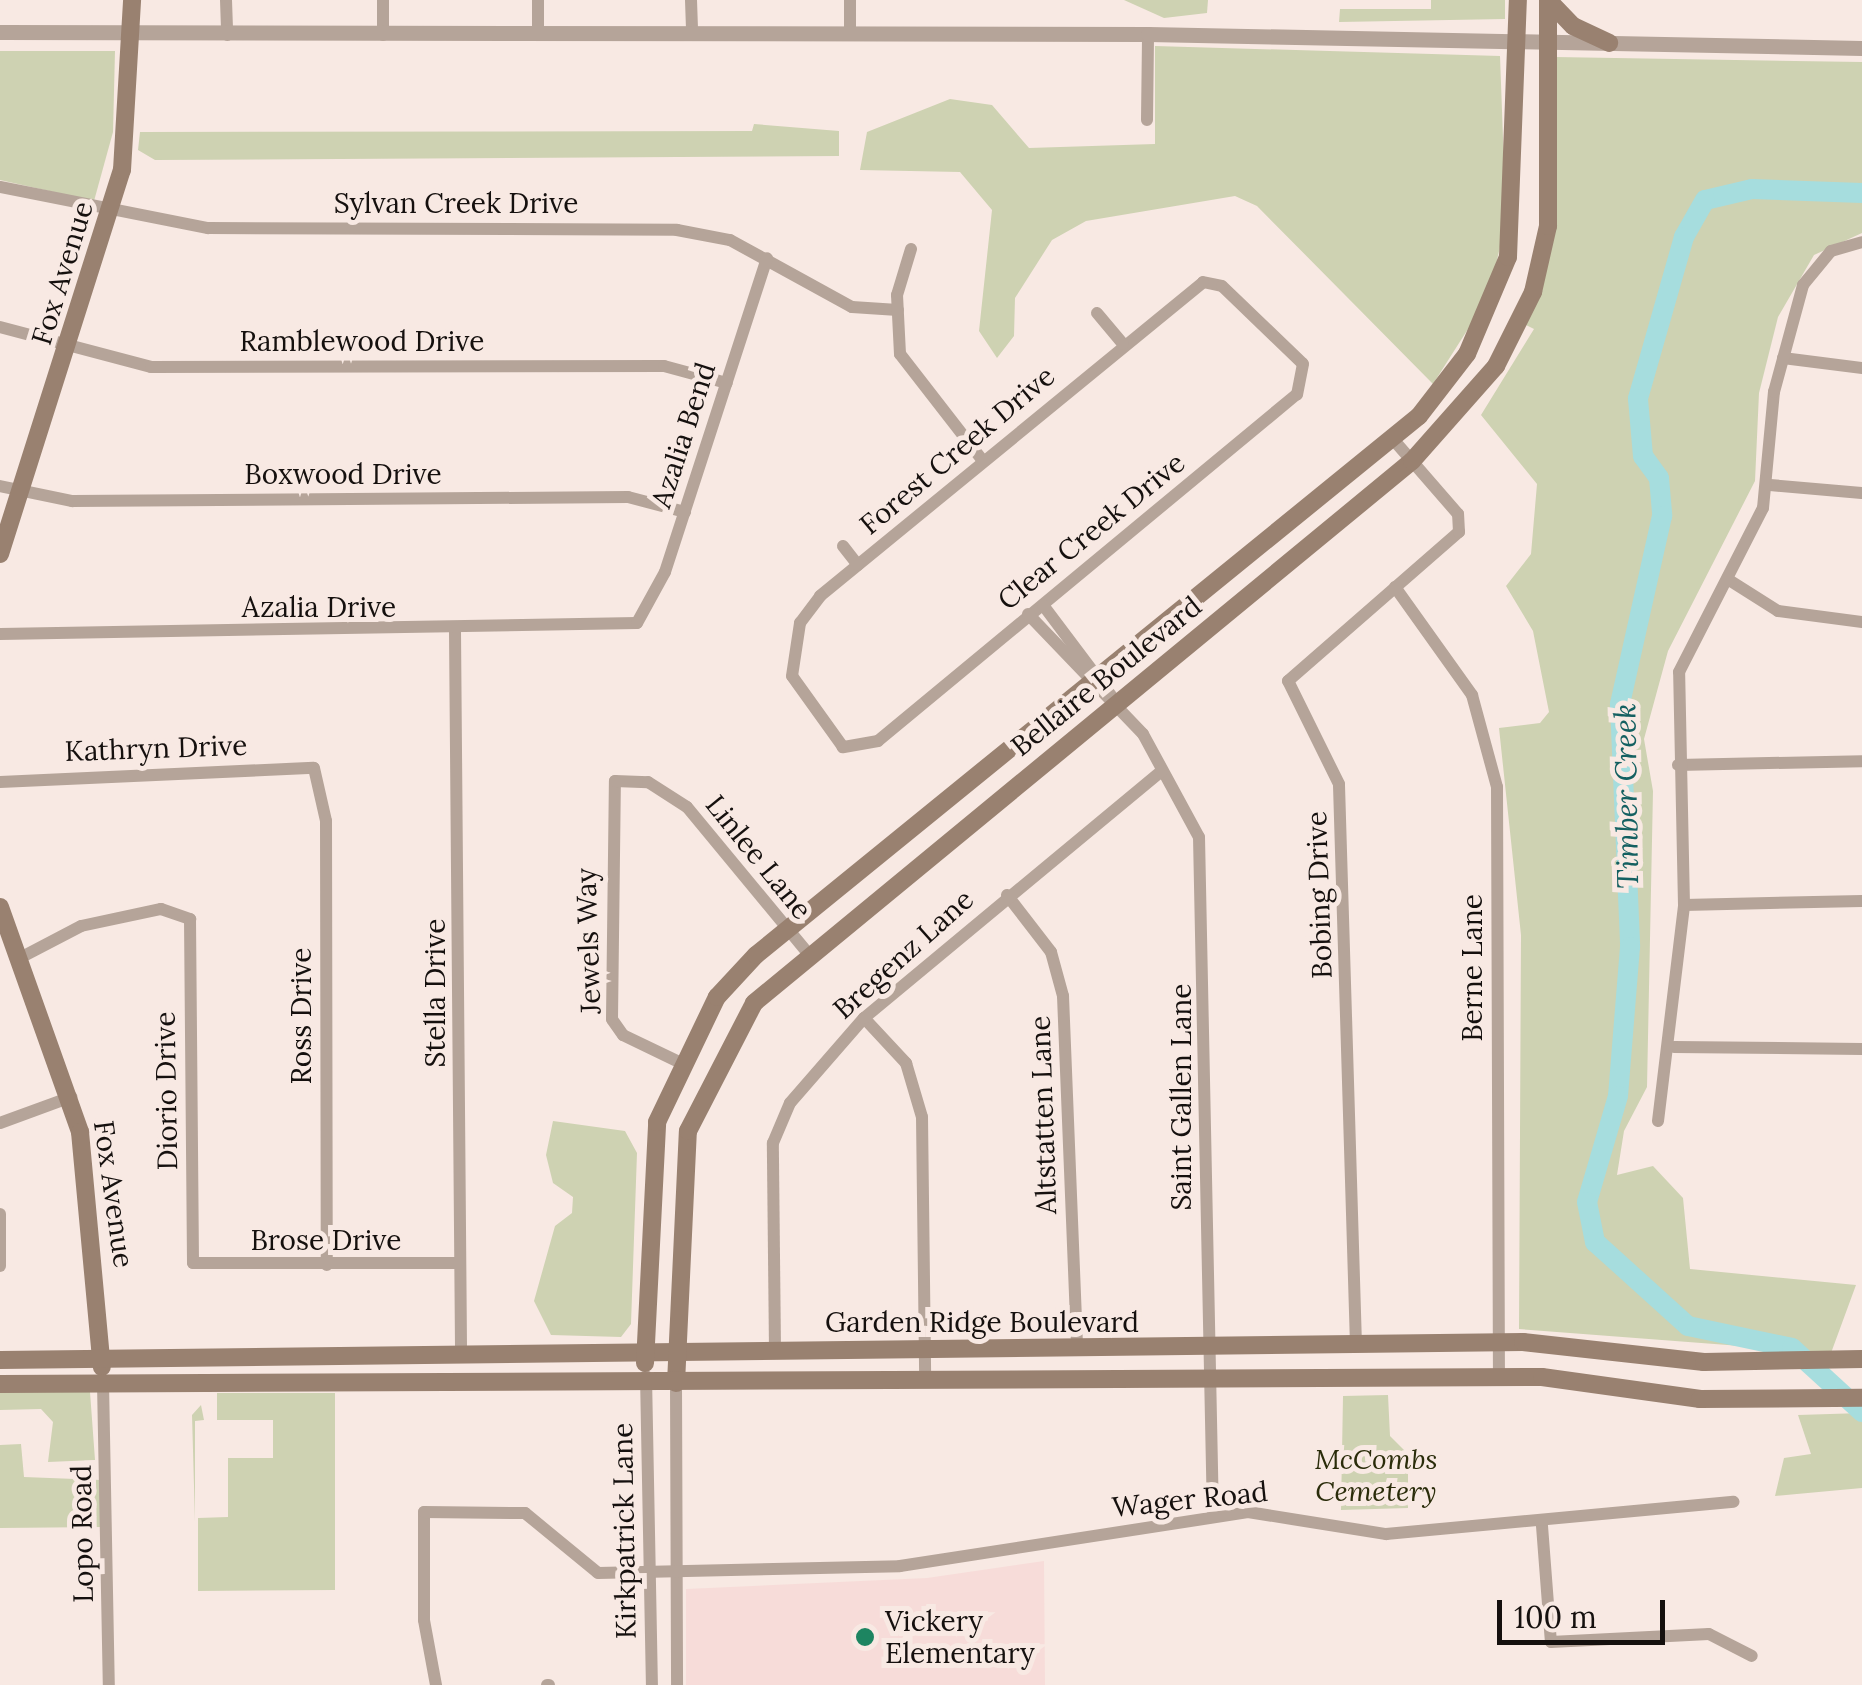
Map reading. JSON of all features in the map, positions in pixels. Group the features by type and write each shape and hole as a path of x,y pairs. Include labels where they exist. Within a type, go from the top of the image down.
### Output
{"main road":[{"name":"Fox Avenue","path":"0,554 9,488 66,347 110,212 127,144 132,0"},
{"name":"Bellaire Boulevard","path":"646,1376 651,1159 679,1062 717,997 786,932 1392,438 1447,385 1499,289 1513,218 1518,0"},
{"name":"Bellaire Boulevard","path":"676,1383 680,1179 692,1116 754,1003 808,952 1412,461 1469,405 1534,292 1548,226 1548,0"},
{"path":"1548,0 1573,26 1609,43"},
{"name":"Fox Avenue","path":"0,906 71,1097 91,1187 103,1383"},
{"name":"Garden Ridge Boulevard","path":"0,1360 1499,1342 1704,1362 1862,1359"},
{"path":"369,1380 457,1365 461,1354"},
{"name":"Garden Ridge Boulevard","path":"0,1384 646,1376 676,1383 1499,1377 1700,1399 1862,1398"}],"street":[{"path":"226,0 226,36"},
{"path":"383,0 384,34"},
{"path":"538,0 538,34"},
{"path":"691,0 692,33"},
{"path":"850,0 850,32"},
{"path":"0,32 226,36 1148,34 1862,48"},
{"path":"1147,120 1148,34"},
{"name":"Sylvan Creek Drive","path":"0,188 208,228 677,230 767,258 852,306 898,310"},
{"path":"1658,1121 1674,1047 1684,904 1678,765 1684,651 1729,580 1770,486 1783,358 1815,266 1842,244 1862,242"},
{"path":"912,249 898,310 906,366 983,461"},
{"name":"Azalia Bend","path":"637,623 685,512 767,258"},
{"name":"Forest Creek Drive","path":"843,747 795,687 791,656 800,623 858,564 1203,282 1222,286 1263,326"},
{"path":"1097,313 1124,344"},
{"name":"Clear Creek Drive","path":"843,747 878,741 1297,394 1303,364 1263,326"},
{"name":"Ramblewood Drive","path":"0,327 151,367 664,366 727,384"},
{"path":"1783,358 1862,368"},
{"name":"Bobing Drive","path":"1356,1345 1346,852 1336,771 1288,681 1461,526 1392,438"},
{"path":"1770,486 1862,493"},
{"name":"Boxwood Drive","path":"9,488 72,500 628,497 685,512"},
{"path":"843,546 858,564"},
{"path":"1729,580 1778,611 1862,622"},
{"name":"Berne Lane","path":"1395,587 1472,695 1496,787 1499,1377"},
{"path":"1043,605 1096,681"},
{"path":"1028,614 1096,681"},
{"name":"Azalia Drive","path":"0,634 455,632 637,623"},
{"name":"Stella Drive","path":"455,632 461,1354"},
{"name":"Saint Gallen Lane","path":"1096,681 1162,770 1199,837 1212,1516"},
{"path":"1678,765 1862,761"},
{"name":"Kathryn Drive","path":"0,782 314,768"},
{"name":"Ross Drive","path":"314,768 326,822 327,1265"},
{"name":"Bregenz Lane","path":"776,1351 776,1132 790,1102 864,1018 1162,770"},
{"name":"Linlee Lane","path":"615,782 648,782 687,806 786,932 808,952"},
{"name":"Jewels Way","path":"615,782 612,1019 623,1035 679,1062"},
{"name":"Altstatten Lane","path":"1008,895 1050,952 1063,996 1077,1349"},
{"path":"1684,904 1862,901"},
{"name":"Diorio Drive","path":"18,958 81,926 161,909 190,919 193,1263"},
{"path":"864,1018 906,1063 922,1117 925,1380"},
{"path":"1674,1047 1862,1049"},
{"path":"0,1123 71,1097"},
{"path":"0,1214 0,1266"},
{"name":"Brose Drive","path":"193,1263 460,1263"},
{"name":"Kirkpatrick Lane","path":"646,1376 652,1685"},
{"name":"Lopo Road","path":"103,1383 109,1685"},
{"name":"Kirkpatrick Lane","path":"676,1383 677,1685"},
{"name":"Wager Road","path":"436,1685 424,1620 424,1512 526,1513 598,1573 900,1566 1212,1516 1284,1514 1386,1534 1542,1526 1734,1502"},
{"path":"1542,1526 1551,1642 1709,1634 1752,1656"}],"shaded area":[{"name":"Vickery Elementary","path":"1044,1561 1045,1685 686,1685 686,1589 927,1578"}],"green space":[{"path":"1124,0 1208,0 1207,13 1164,18"},
{"path":"1431,0 1505,0 1505,19 1339,22 1340,9 1431,9"},
{"path":"1155,46 1500,56 1506,220 1489,296 1433,384 1257,206 1235,196 1086,221 1052,240 1015,298 1014,336 997,358 979,331 992,210 960,172 860,170 867,132 950,99 992,105 1029,148 1155,144"},
{"path":"0,51 115,51 113,132 94,201 0,180"},
{"path":"1555,57 1862,62 1862,233 1814,255 1778,317 1759,393 1755,481 1668,651 1644,739 1653,791 1647,1087 1624,1131 1617,1175 1653,1166 1683,1198 1690,1269 1856,1285 1831,1353 1519,1329 1521,935 1499,728 1540,723 1549,712 1533,631 1506,586 1531,554 1537,484 1481,415 1534,329 1526,325 1536,301"},
{"path":"754,124 839,131 839,156 155,160 138,150 140,132 752,131"},
{"path":"553,1121 625,1131 637,1153 631,1324 621,1337 551,1335 534,1301 555,1226 572,1213 573,1197 553,1183 546,1155"},
{"path":"0,1391 90,1392 95,1460 48,1462 53,1422 41,1409 0,1410"},
{"path":"217,1393 335,1393 335,1590 198,1591 198,1518 228,1517 228,1458 273,1458 273,1420 217,1420"},
{"name":"McCombs Cemetery","path":"1388,1395 1390,1436 1408,1454 1408,1508 1341,1510 1343,1396"},
{"path":"201,1405 204,1420 195,1421 195,1522 192,1415"},
{"path":"1862,1413 1862,1488 1775,1496 1784,1458 1811,1454 1798,1415"},
{"path":"21,1444 24,1477 101,1480 102,1527 0,1528 0,1445"}],"waterway":[{"name":"Timber Creek","path":"1862,193 1752,189 1705,200 1684,237 1638,399 1643,456 1659,478 1662,516 1620,704 1630,947 1618,1096 1587,1202 1595,1242 1688,1326 1792,1348 1862,1412"}],"place":[{"name":"Vickery Elementary","path":"865,1637"}]}
